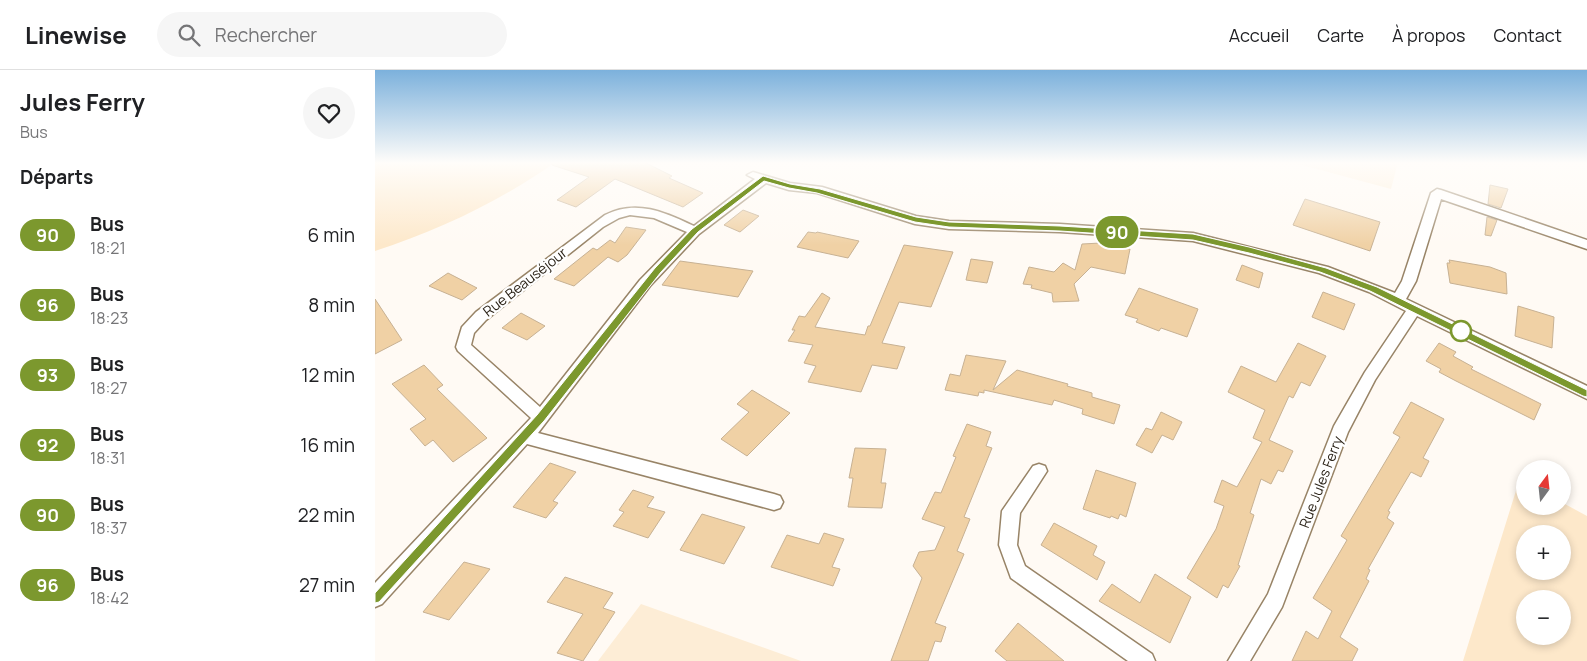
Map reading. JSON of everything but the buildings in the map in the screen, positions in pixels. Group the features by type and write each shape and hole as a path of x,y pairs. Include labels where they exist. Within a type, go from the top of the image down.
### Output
{"street":[{"path":"375,597 541,418 645,283 695,230 743,190"},
{"path":"799,190 878,219 951,233 1049,236 1136,234 1193,237 1249,250 1323,270 1398,300 1587,393"},
{"path":"1398,300 1409,281 1437,193 1587,245"},
{"name":"Rue Beauséjour","path":"541,418 463,347 467,331 481,316 567,248 599,224 619,213 653,212 695,230"},
{"name":"Rue Jules Ferry","path":"1238,661 1275,600 1340,431 1370,376 1415,308"},
{"path":"523,436 774,502"},
{"path":"1039,471 1011,511 1008,545 1019,572 1145,661"}],"shaded area":[{"path":"375,190 512,190 446,224 375,251"},
{"path":"1516,491 1516,515 1571,515 1571,507 1587,516 1587,661 1463,661"},
{"path":"641,604 801,661 598,661"}],"bus line":[{"name":"90","path":"375,597 541,418 645,283 695,230 749,190"},
{"name":"90","path":"815,190 915,220 949,225 1060,228 1193,237 1249,250 1323,270 1374,289 1587,393"}]}
